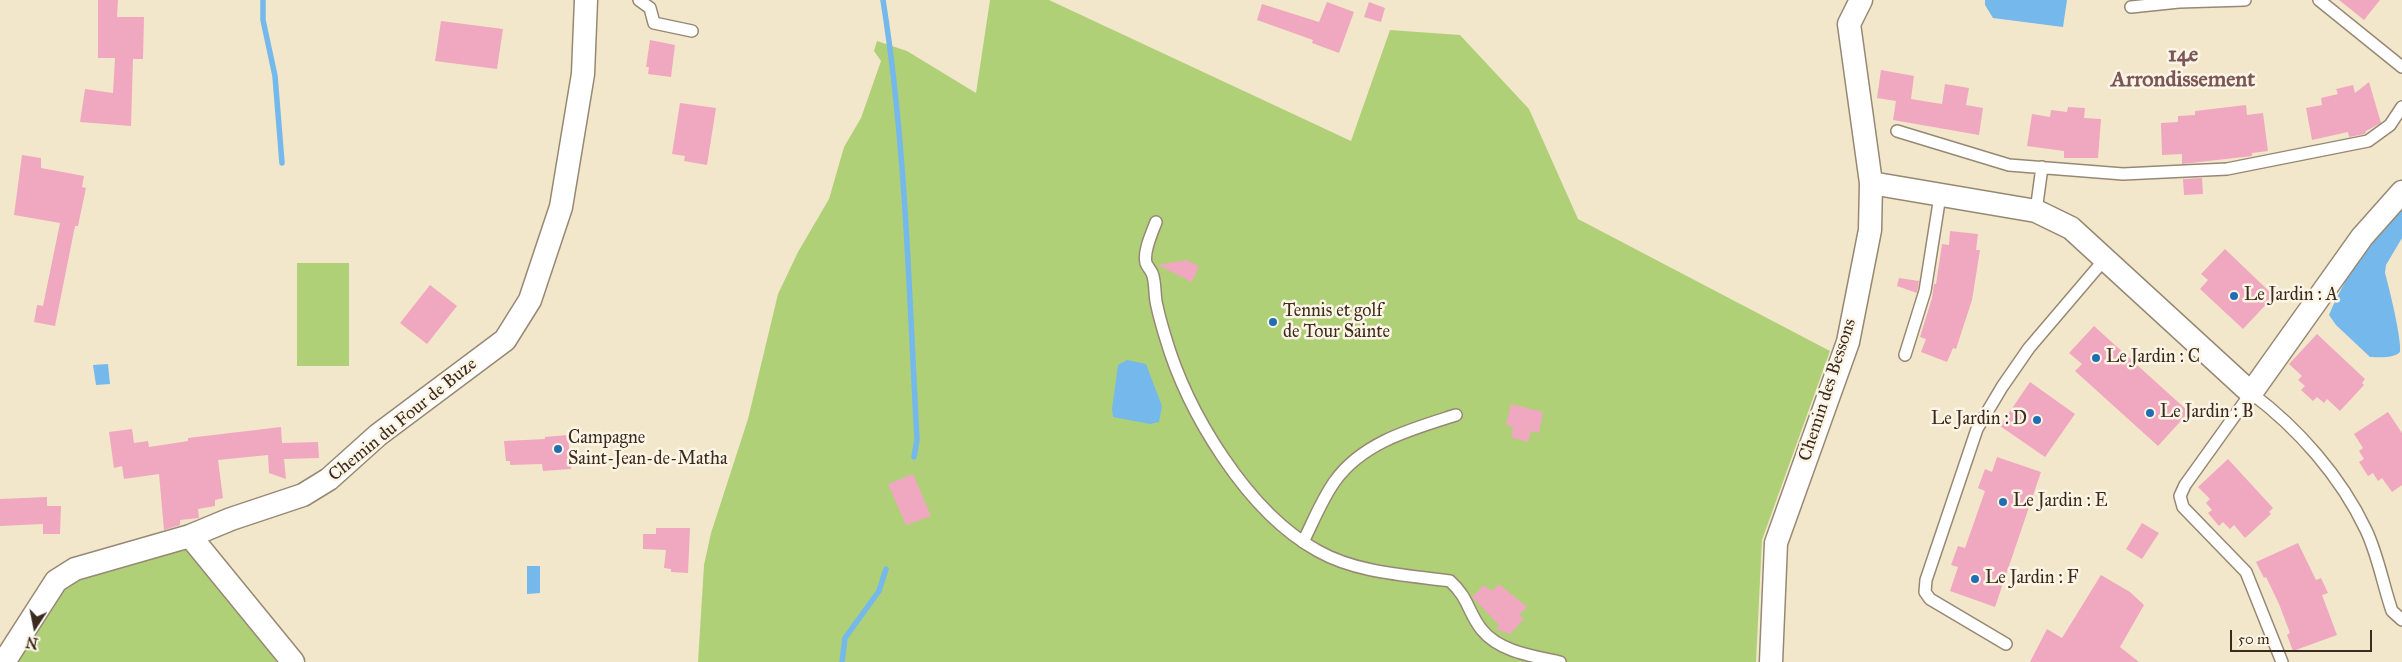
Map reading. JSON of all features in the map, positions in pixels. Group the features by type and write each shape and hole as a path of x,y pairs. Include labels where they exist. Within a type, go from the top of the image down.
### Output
{"street":[{"name":"Chemin du Four de Buze","path":"4,662 56,582 76,570 190,536 230,518 303,495 329,479 378,435 505,340 516,326 530,300 561,207 583,74 586,0"},
{"name":"Chemin des Bessons","path":"1771,662 1776,542 1848,342 1870,230 1871,183 1867,170 1849,24 1861,0"},
{"path":"1871,183 2036,211 2071,228 2251,393 2362,237 2402,192"},
{"path":"190,536 293,662"}],"lane":[{"path":"639,0 650,8 654,23 692,31"},
{"path":"2130,7 2179,2 2245,0"},
{"path":"2319,0 2402,67"},
{"path":"1897,131 2009,164 2123,174 2228,169 2368,141 2390,125 2402,107"},
{"path":"2036,211 2042,167"},
{"path":"1905,355 1925,291 1940,196"},
{"path":"1156,222 1148,245 1146,262 1152,273 1156,306 1176,368 1210,434 1240,482 1282,527 1319,552 1355,567 1450,581 1462,591 1482,629 1496,642 1516,652 1560,662"},
{"path":"2006,644 1930,599 1925,592 1926,580 1977,429 2002,387 2029,348 2104,260"},
{"path":"2282,662 2246,572 2183,507 2180,496 2185,484 2251,393 2268,405 2315,451 2345,496 2367,532 2392,611 2402,620"},
{"path":"1303,542 1334,482 1354,458 1385,440 1456,415"}],"green space":[{"name":"Tennis et golf de Tour Sainte","path":"990,0 1049,0 1351,141 1390,30 1460,35 1529,109 1578,219 1830,351 1762,540 1756,662 698,662 704,565 711,533 748,419 778,294 798,252 829,199 844,147 861,118 881,61 874,51 877,41 907,51 976,93"},
{"path":"297,263 349,263 349,366 297,366"},
{"path":"181,544 197,552 284,662 12,662 65,583"}],"water":[{"path":"1985,0 2067,0 2063,27 1993,18 1985,5"},
{"path":"2402,208 2402,238 2386,265 2385,273 2397,325 2400,352 2390,357 2370,357 2336,325 2329,315 2360,257 2380,230"},
{"path":"1127,360 1146,364 1162,406 1159,422 1150,424 1113,417 1112,409 1118,365"},
{"path":"108,364 110,384 96,385 93,365"},
{"path":"527,566 540,566 540,593 527,594"}],"building":[{"path":"98,0 118,0 117,17 144,17 143,59 133,59 131,126 80,122 85,89 113,93 115,58 98,58"},
{"path":"2339,0 2380,0 2364,20"},
{"path":"1327,2 1354,12 1339,53 1312,43 1313,40 1257,20 1262,4 1319,22"},
{"path":"1369,2 1385,8 1381,22 1364,17"},
{"path":"441,21 503,29 497,69 435,61"},
{"path":"650,40 675,45 671,77 648,74 649,67 646,67"},
{"path":"1881,70 1914,76 1911,99 1942,104 1945,84 1969,88 1966,105 1983,108 1979,135 1893,120 1896,101 1877,98"},
{"path":"2369,82 2381,123 2366,131 2365,134 2349,137 2348,132 2312,140 2306,108 2322,105 2321,98 2338,94 2336,89 2353,85 2355,93"},
{"path":"680,103 716,108 707,165 684,161 685,156 672,154"},
{"path":"2246,105 2247,115 2263,113 2268,151 2252,153 2252,156 2182,164 2182,154 2162,155 2161,123 2178,122 2178,116 2195,115 2195,111"},
{"path":"2068,107 2085,108 2084,118 2101,119 2098,158 2064,158 2064,151 2027,146 2032,114 2050,117 2051,110 2067,112"},
{"path":"22,155 41,158 41,168 84,176 82,187 86,188 78,226 75,226 55,326 34,322 37,305 43,306 60,223 14,215"},
{"path":"2202,178 2203,194 2184,195 2183,179"},
{"path":"1950,231 1978,234 1976,250 1980,250 1972,300 1956,349 1953,348 1947,362 1921,352 1926,339 1920,337 1932,298 1934,284 1936,284 1942,244 1949,245"},
{"name":"Le Jardin : A","path":"2225,249 2274,296 2243,329 2200,289 2208,280 2201,274"},
{"path":"1186,260 1199,266 1192,282 1158,265"},
{"path":"1899,278 1919,281 1917,293 1897,286"},
{"path":"430,285 457,306 427,344 400,323"},
{"path":"2094,326 2189,412 2158,446 2075,371 2082,364 2069,353"},
{"path":"2317,334 2365,379 2362,383 2364,385 2340,411 2327,399 2324,403 2317,397 2313,401 2301,390 2305,386 2298,380 2302,376 2289,364"},
{"name":"Le Jardin : D","path":"2030,382 2075,414 2045,457 2000,426"},
{"path":"1511,404 1543,412 1539,433 1531,431 1528,442 1511,437 1513,427 1506,425"},
{"path":"2388,412 2402,433 2402,485 2392,492 2382,478 2378,481 2373,473 2368,476 2359,462 2364,459 2359,451 2363,448 2354,434"},
{"path":"281,427 282,443 318,442 319,458 284,459 286,479 269,473 268,455 218,460 223,498 215,500 215,506 198,509 199,518 180,520 180,525 164,530 159,474 124,479 122,466 114,468 109,432 132,429 134,443 148,441 149,447 188,441 188,438"},
{"path":"568,435 571,469 543,471 542,464 510,465 510,461 506,461 504,441 545,439 545,437"},
{"path":"1997,457 2041,472 1995,607 1950,591 1958,567 1951,565 1958,546 1965,548 1985,491 1978,488 1985,469 1992,472"},
{"path":"2228,459 2273,508 2269,512 2271,514 2245,538 2234,525 2230,529 2223,522 2219,526 2208,513 2212,510 2206,503 2210,499 2198,487"},
{"path":"913,474 931,516 906,525 888,484"},
{"path":"47,497 47,506 61,506 60,534 43,534 43,524 0,526 0,499"},
{"path":"2142,523 2159,533 2142,559 2126,549"},
{"path":"656,528 690,528 688,573 671,572 671,569 664,568 666,550 643,549 643,534 656,534"},
{"path":"2298,543 2316,580 2321,578 2328,593 2322,595 2337,635 2293,651 2287,635 2290,633 2279,604 2266,577 2264,578 2256,562"},
{"path":"2101,575 2130,592 2144,605 2120,647 2139,662 2030,662 2047,629 2062,638"},
{"path":"1499,584 1527,607 1519,615 1524,619 1510,634 1496,629 1499,625 1472,597 1484,585 1492,591"}],"waterway":[{"path":"263,0 263,20 275,76 282,163"},
{"path":"883,0 897,109 906,220 917,440 914,457"},
{"path":"842,662 845,638 879,591 886,569"}],"place":[{"name":"Le Jardin : A","path":"2234,296"},
{"name":"Tennis et golf de Tour Sainte","path":"1273,322"},
{"name":"Le Jardin : C","path":"2096,358"},
{"name":"Le Jardin : B","path":"2150,413"},
{"name":"Le Jardin : D","path":"2037,420"},
{"name":"Campagne Saint-Jean-de-Matha","path":"558,449"},
{"name":"Le Jardin : E","path":"2003,502"},
{"name":"Le Jardin : F","path":"1975,579"}],"district":[{"name":"14e Arrondissement","path":"2183,68"}]}
